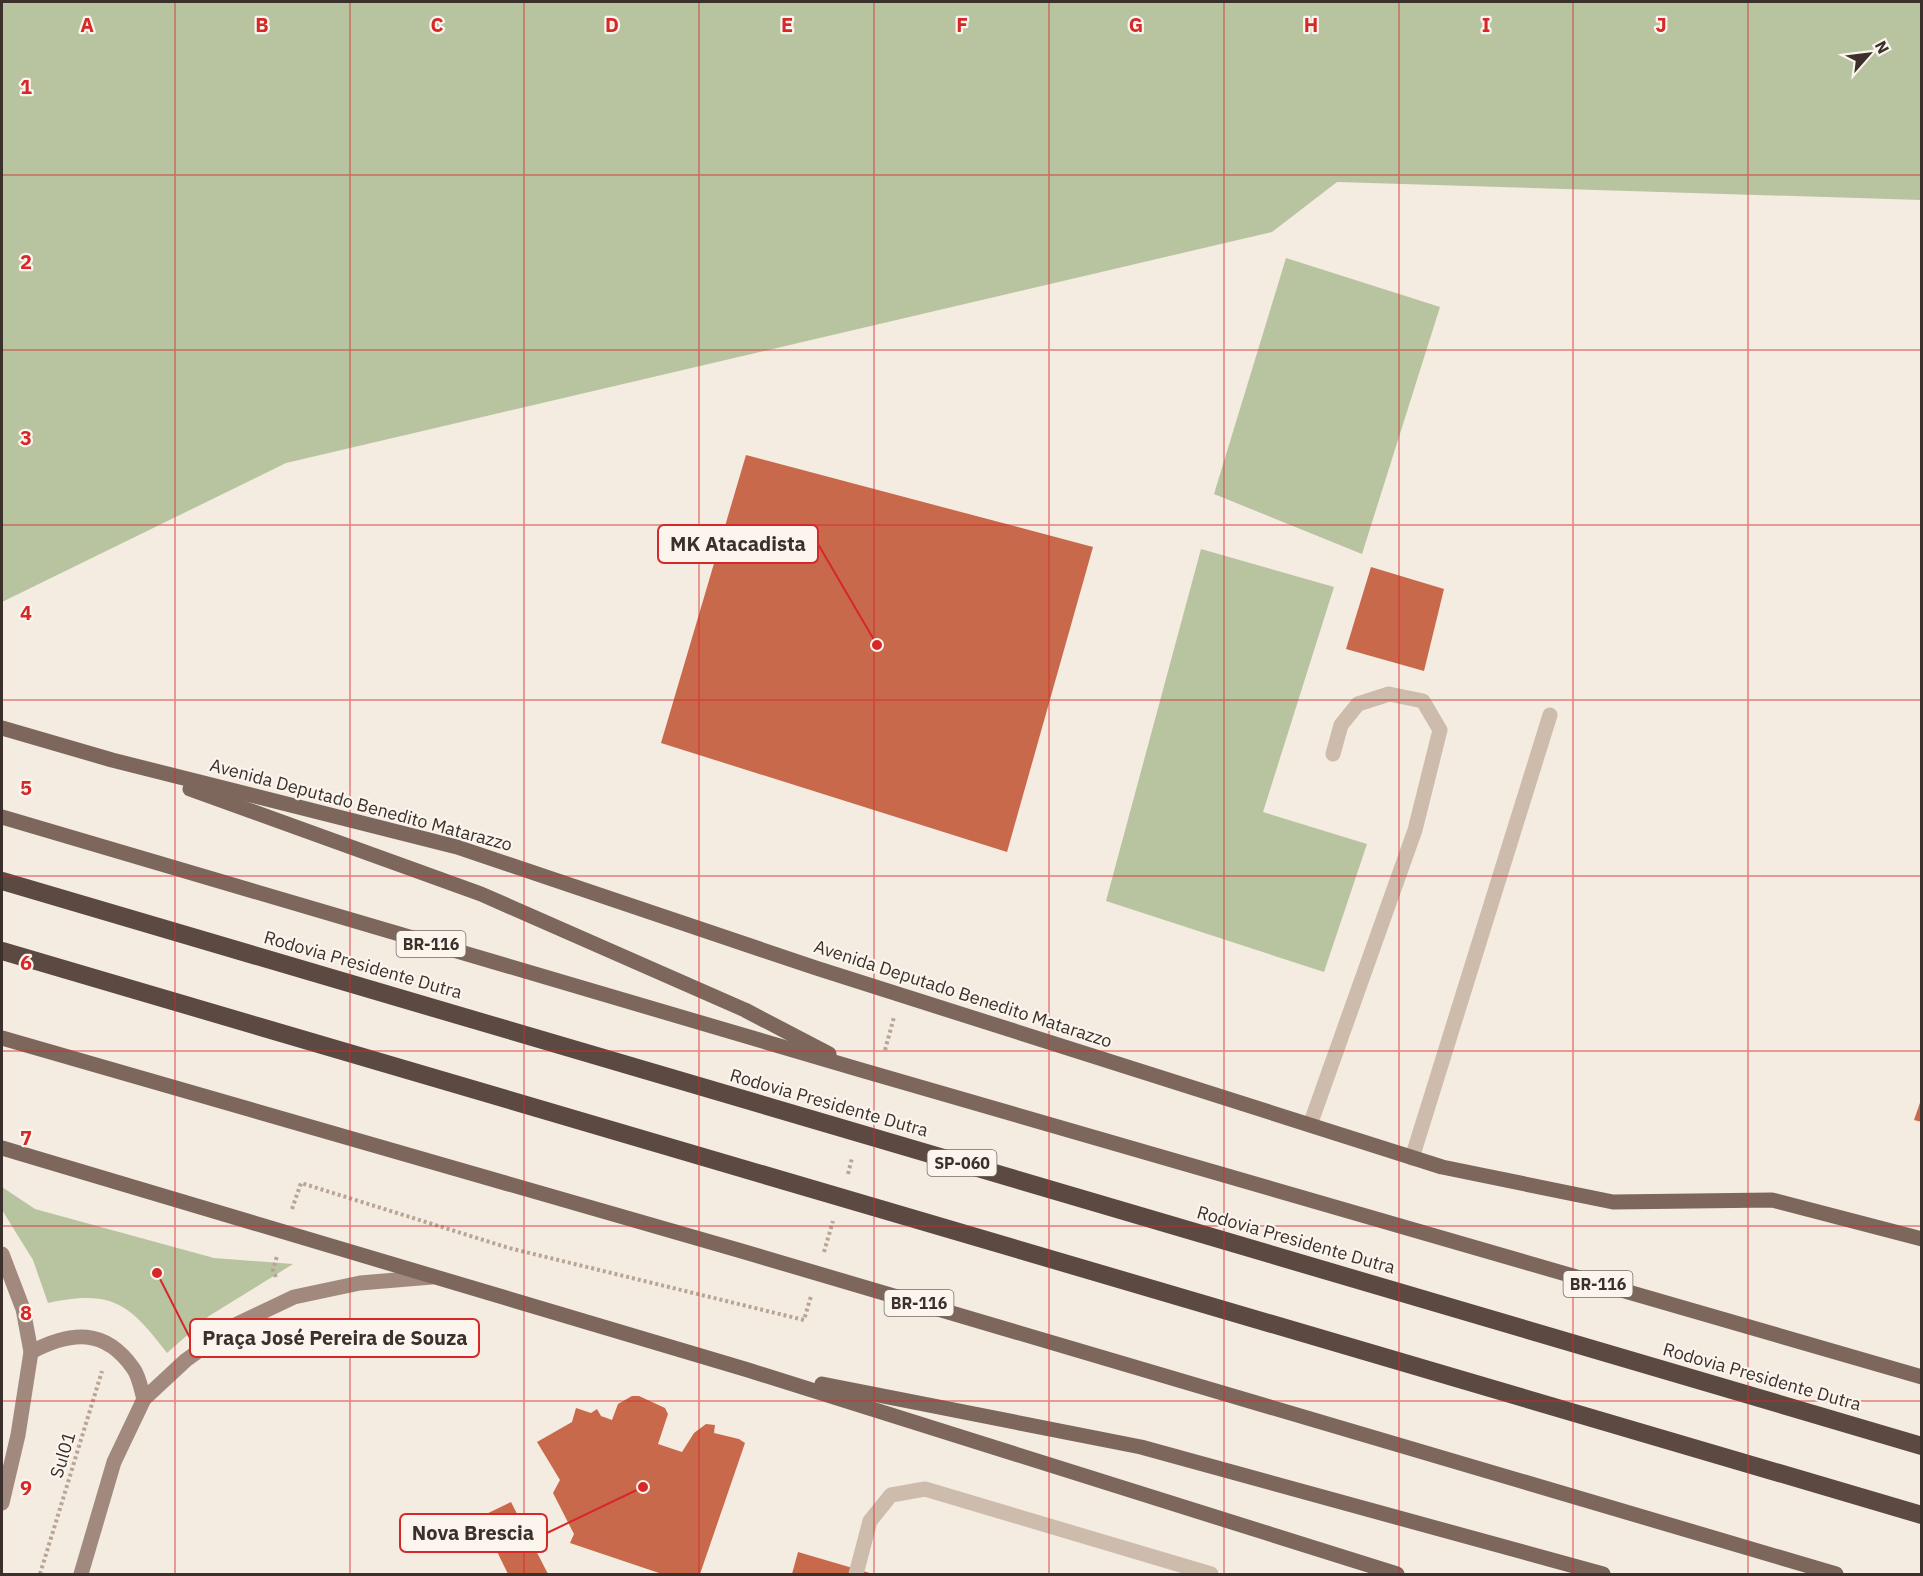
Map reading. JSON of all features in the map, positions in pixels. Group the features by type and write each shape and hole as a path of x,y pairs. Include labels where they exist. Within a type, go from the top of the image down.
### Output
{"highway":[{"name":"Rodovia Presidente Dutra","path":"2,881 1922,1446"},
{"path":"2,951 1922,1515"}],"main road":[{"name":"Avenida Deputado Benedito Matarazzo","path":"2,728 112,760 458,847 816,968 1442,1167 1613,1202 1772,1200 1922,1239"},
{"path":"112,760 481,894 745,1010 861,1070"},
{"name":"BR-116","path":"2,817 861,1070 1922,1377"},
{"name":"BR-116","path":"2,1038 738,1250 1836,1575"},
{"path":"2,1148 748,1370 1397,1575"},
{"path":"2,1254 23,1309 31,1352 18,1435 2,1503"},
{"path":"81,1575 114,1462 144,1399 186,1360 235,1325 294,1297 360,1283 433,1277"},
{"path":"31,1352 52,1341 78,1336 111,1343 134,1370 144,1399"},
{"path":"748,1370 1142,1447 1603,1575"}],"lane":[{"path":"1310,1125 1416,830 1440,730 1423,701 1389,694 1358,704 1341,725 1334,754"},
{"path":"1412,1158 1550,715"},
{"path":"856,1575 870,1521 891,1496 925,1489 1211,1575"}],"path":[{"path":"301,1183 509,1248"},
{"name":"Sul01","path":"40,1575 111,1343"}],"green space":[{"path":"2,2 1921,2 1921,200 1337,182 1272,232 286,463 2,602"},
{"path":"1286,258 1440,307 1362,554 1214,494"},
{"path":"1201,549 1334,587 1263,812 1367,844 1324,972 1106,901"},
{"path":"2,1187 35,1209 214,1258 293,1264 209,1316 167,1353 142,1323 118,1304 88,1298 48,1303 33,1260 2,1210"}],"building":[{"path":"746,455 1093,547 1007,852 661,743"},
{"path":"1371,567 1444,589 1424,671 1346,649"},
{"path":"1922,1097 1922,1122 1914,1120"},
{"path":"632,1396 639,1396 665,1408 668,1414 658,1444 682,1452 694,1433 706,1424 715,1425 714,1433 739,1439 745,1443 700,1574 662,1574 570,1543 574,1534 553,1493 560,1480 537,1442 572,1422 576,1408 591,1413 597,1409 601,1416 612,1420 618,1404"},
{"path":"511,1502 548,1574 508,1574 480,1517"},
{"path":"798,1552 873,1574 792,1574"}],"place":[{"name":"MK Atacadista","path":"877,645"},
{"name":"Praça José Pereira de Souza","path":"157,1273"},
{"name":"Nova Brescia","path":"643,1487"}]}
